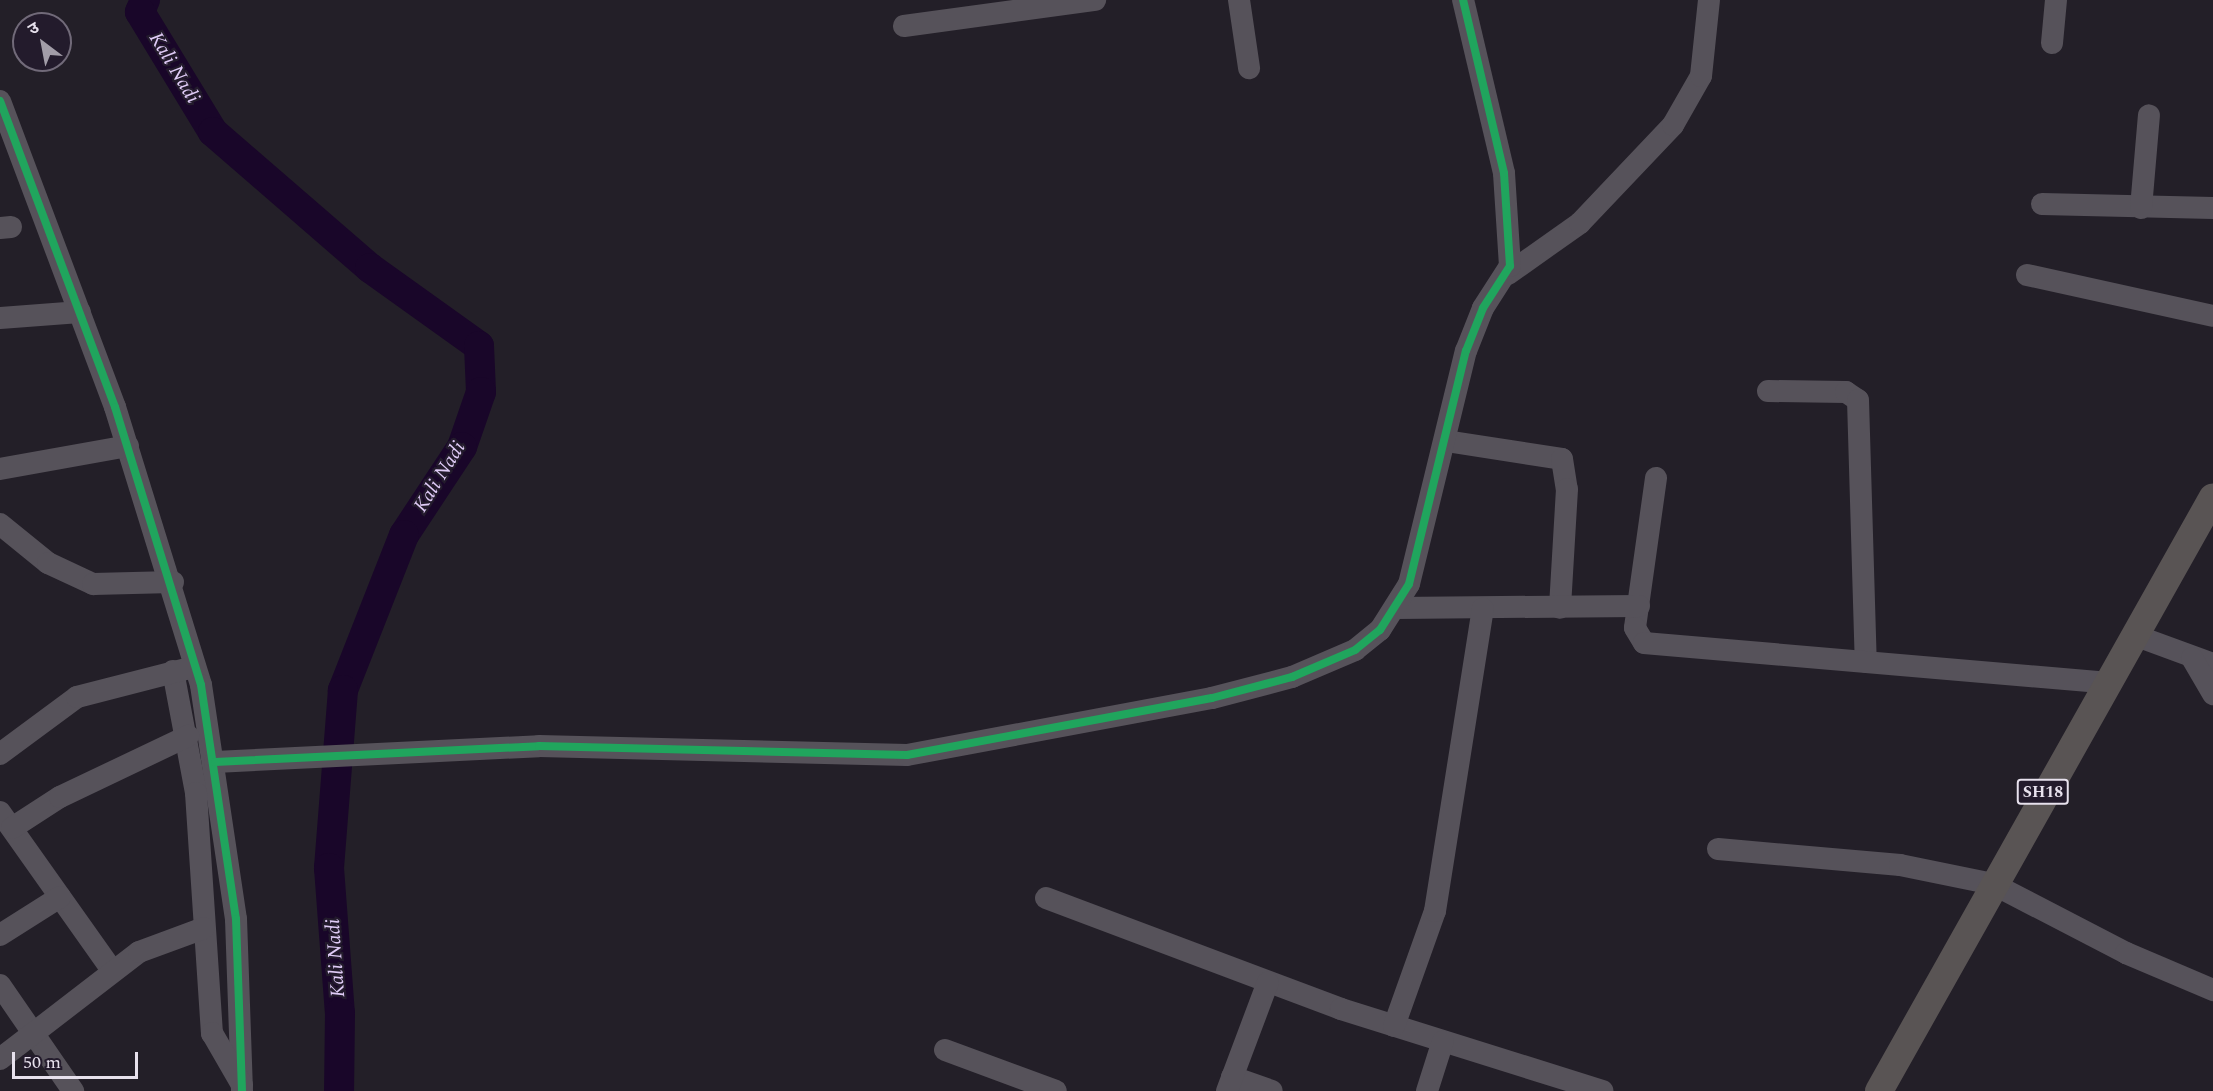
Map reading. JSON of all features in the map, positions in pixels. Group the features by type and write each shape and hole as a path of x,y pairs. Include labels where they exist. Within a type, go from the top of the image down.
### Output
{"main road":[{"name":"SH18","path":"1879,1091 2106,683 2213,497"}],"street":[{"path":"904,26 1095,0"},
{"path":"1239,0 1249,68"},
{"path":"1463,0 1504,173 1510,222 1508,274"},
{"path":"215,762 539,746 907,755 1158,709 1292,677 1370,641 1396,608 1422,546 1466,351 1483,308 1508,274 1580,223 1673,125 1701,76 1709,0"},
{"path":"2052,43 2056,0"},
{"path":"0,101 128,446 173,582 196,666 215,762 236,919 242,1088"},
{"path":"2141,208 2149,115"},
{"path":"2042,204 2213,208"},
{"path":"2027,275 2213,316"},
{"path":"0,318 80,312"},
{"path":"1768,391 1846,392 1858,400 1866,662"},
{"path":"1446,441 1562,459 1567,489 1560,608"},
{"path":"0,469 128,446"},
{"path":"1656,478 1636,634 1644,643 2106,683"},
{"path":"0,524 48,563 93,584 173,582"},
{"path":"1396,608 1639,606"},
{"path":"1394,1026 1435,911 1483,609"},
{"path":"2134,635 2203,661 2213,694"},
{"path":"0,754 77,697 196,666"},
{"path":"173,672 188,736 212,1033 242,1088"},
{"path":"112,970 6,820 188,736"},
{"path":"1718,849 1900,865 1993,884 2126,953 2213,990"},
{"path":"0,935 60,897"},
{"path":"1047,898 1268,982 1394,1026 1602,1091"},
{"path":"0,1059 112,970 140,952 204,928"},
{"path":"1268,982 1230,1084 1272,1091"},
{"path":"0,985 34,1031 73,1091"},
{"path":"1427,1091 1443,1041"},
{"path":"945,1050 1056,1091"}],"waterway":[{"name":"Kali Nadi","path":"145,0 140,12 213,132 370,268 479,346 481,392 462,447 404,535 343,690 329,868 340,1013 339,1091"}],"cycle path":[{"path":"215,762 539,746 907,755 1212,698 1292,677 1355,650 1380,630 1409,584 1466,351 1483,308 1510,266 1504,173 1463,0"},
{"path":"0,101 115,407 201,685 236,919 242,1091"}]}
